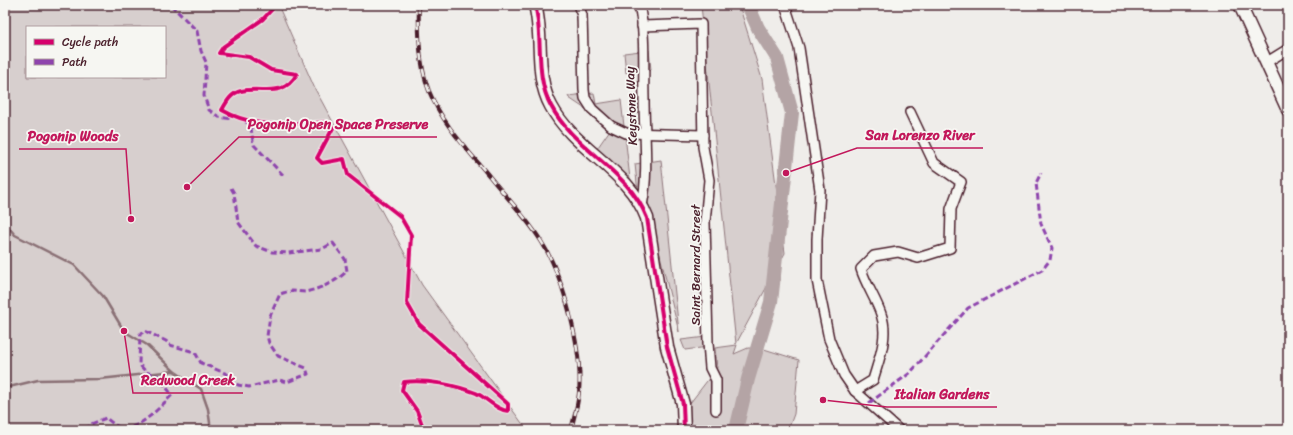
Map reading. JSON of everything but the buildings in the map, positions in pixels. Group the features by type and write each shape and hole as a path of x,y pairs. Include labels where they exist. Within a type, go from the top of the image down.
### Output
{"main road":[{"path":"535,5 539,27 542,80 550,106 568,130 621,178 642,206 651,237 667,347 683,404 684,430"},
{"path":"1240,5 1288,110"}],"street":[{"path":"578,5 582,15 585,98 592,109 611,126 626,133 644,135 703,135"},
{"name":"Keystone Way","path":"639,5 642,26 644,135 647,164 642,206"},
{"path":"785,5 799,48 820,190 817,239 817,280 829,339 844,375 855,391 899,430"},
{"name":"Saint Bernard Street","path":"642,26 701,24 704,160 709,180 705,222 708,343 710,368 716,380 716,410"},
{"path":"1267,62 1288,49"},
{"path":"855,391 873,380 884,343 882,315 866,285 861,269 874,256 898,252 918,258 950,248 951,209 961,182 934,163 910,112"}],"shaded area":[{"path":"5,5 278,5 315,89 422,285 527,430 5,430"},
{"path":"701,5 739,5 762,79 785,253 736,344"},
{"path":"649,50 651,70 626,73 624,53"},
{"path":"594,93 596,104 621,100 630,179 596,150 612,127 568,96"},
{"path":"661,160 679,332 653,227 638,193 635,164"},
{"path":"706,337 708,347 685,350 681,340"},
{"path":"737,345 734,354 748,348 764,349 799,360 794,414 788,430 674,430 687,407 717,368 715,348"}],"waterway":[{"path":"736,430 748,379 771,302 792,113 777,58 758,28 748,5"},
{"path":"5,223 15,235 74,265 103,296 124,331 147,345 174,371 201,389 208,409 211,430"},
{"path":"5,388 38,380 100,379 174,371"}],"railway":[{"path":"419,5 419,38 423,71 429,91 441,115 456,137 523,216 541,241 557,273 570,314 578,356 579,392 571,430"}],"marked path":[{"path":"171,5 197,31 201,51 206,62 204,96 209,110 219,117 232,119"},
{"path":"245,122 250,123 254,145 284,176"},
{"path":"869,403 910,373 968,308 1042,270 1050,260 1052,248 1041,224 1036,183 1041,173"},
{"path":"85,430 91,424 106,418 121,428 135,426 149,417 172,395 158,376 146,372 139,364 140,334 145,331 166,341 170,345 191,351 196,354 201,363 227,374 238,385 249,387 279,380 287,382 308,374 306,368 278,356 269,343 267,336 270,316 280,294 290,291 311,291 333,282 343,275 347,271 345,259 333,243 322,249 288,253 272,252 256,246 238,222 234,193 231,188"}],"cycle path":[{"path":"276,5 263,19 223,47 219,53 249,57 271,70 297,74 291,82 278,89 237,92 229,99 222,110 234,116 260,123 286,125 327,122 333,128 317,158 322,163 344,159 348,175 400,216 411,235 407,303 419,324 508,404 508,411 499,408 476,393 459,387 422,381 404,382 402,390 417,411 424,430"},
{"path":"535,5 538,18 543,82 551,106 561,122 573,136 615,173 627,186 638,201 647,218 667,347 683,404 684,430"}],"place":[{"name":"San Lorenzo River","path":"786,173"},
{"name":"Pogonip Open Space Preserve","path":"187,187"},
{"name":"Pogonip Woods","path":"131,219"},
{"name":"Redwood Creek","path":"124,331"},
{"name":"Italian Gardens","path":"823,400"}]}
